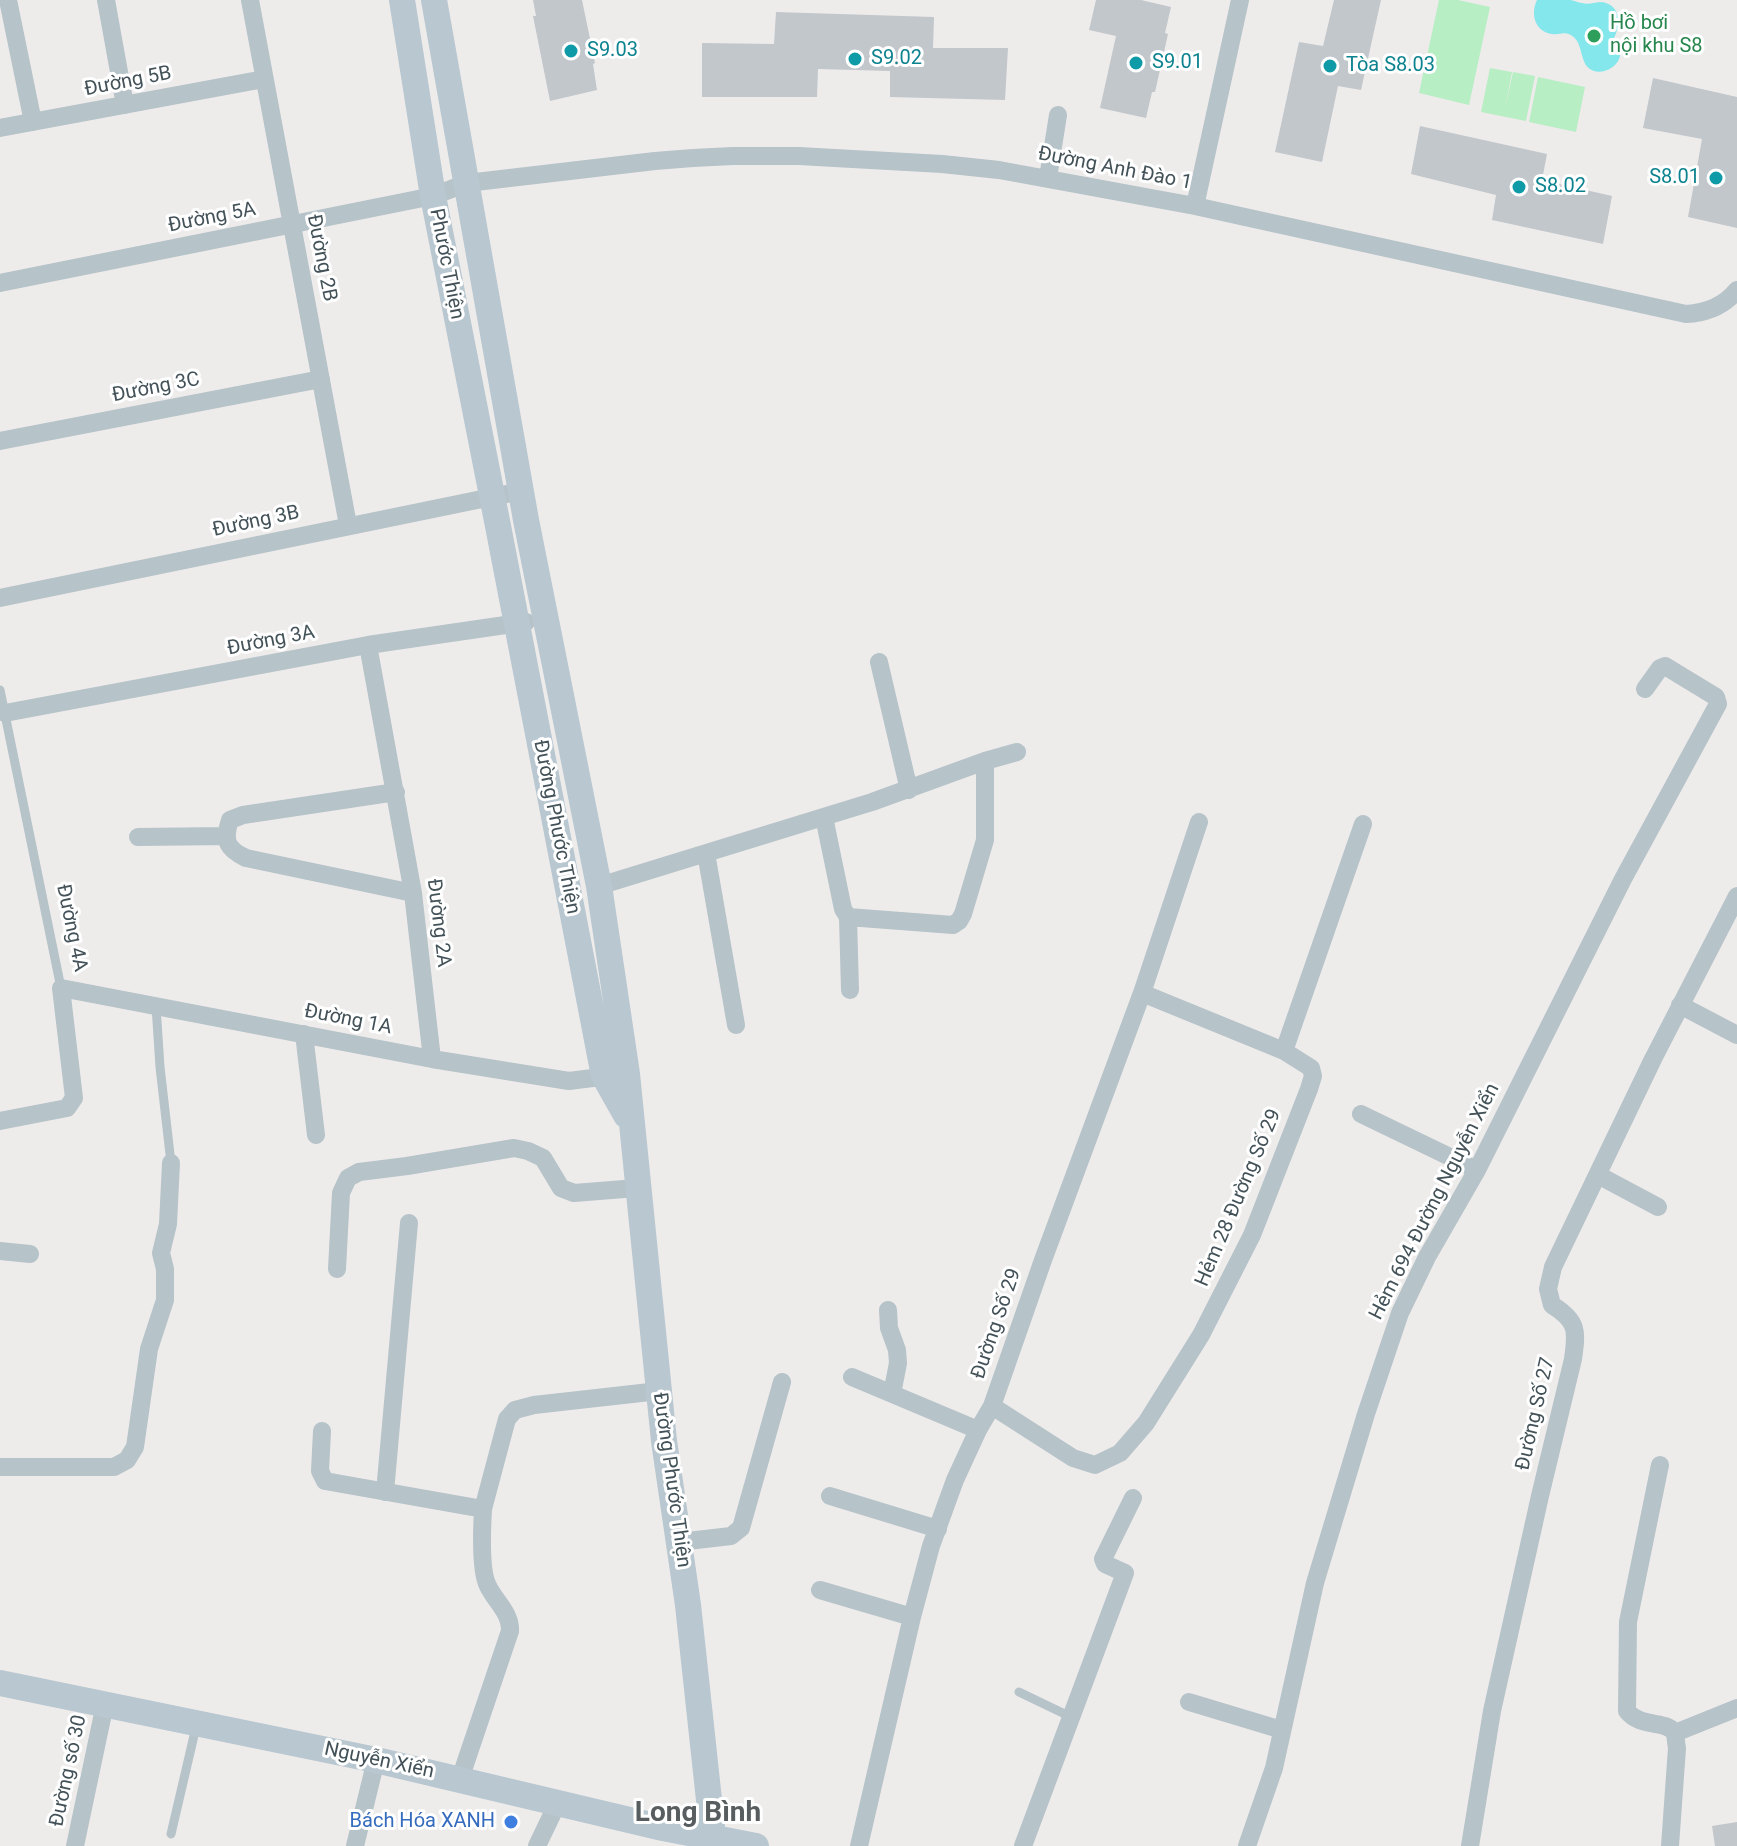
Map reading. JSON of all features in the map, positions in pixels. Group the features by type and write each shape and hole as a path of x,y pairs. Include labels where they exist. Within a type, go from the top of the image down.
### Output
{"street":[{"path":"8,0 33,122"},
{"path":"106,0 125,105"},
{"name":"Đường 2B","path":"250,0 348,525"},
{"name":"Phước Thiện","path":"402,0 433,196 498,526"},
{"name":"Phước Thiện","path":"434,0 526,520"},
{"path":"1195,206 1240,0"},
{"name":"Đường 5B","path":"0,128 264,79"},
{"path":"1048,178 1058,115"},
{"name":"Đường Anh Đào 1","path":"433,196 467,183 655,161 733,156 883,159 1048,178 1195,206 1678,313 1693,314 1715,308 1737,290"},
{"name":"Đường 5A","path":"0,283 433,196"},
{"name":"Đường 3C","path":"0,441 321,379"},
{"name":"Đường 3B","path":"0,598 521,491"},
{"name":"Đường Phước Thiện","path":"526,520 599,886 615,1075"},
{"name":"Đường Phước Thiện","path":"498,526 615,1075 630,1123 664,1441 688,1605 713,1837"},
{"name":"Đường 3A","path":"5,713 368,645 515,611 545,618"},
{"name":"Đường 2A","path":"368,645 413,893 432,1059"},
{"path":"879,662 909,790"},
{"name":"Hẻm 694 Đường Nguyễn Xiển","path":"1247,1846 1274,1768 1315,1583 1400,1313 1427,1257 1477,1170 1623,879 1718,704 1716,697 1668,667 1662,666 1645,689"},
{"path":"599,886 909,790 1017,752"},
{"path":"848,917 947,925 959,921 985,840 985,761"},
{"path":"396,792 243,815 230,820 227,842 234,852 246,858 413,893"},
{"path":"824,817 843,909 848,917 850,990"},
{"name":"Đường Số 29","path":"859,1846 912,1617 938,1529 955,1480 992,1406 1142,993 1199,822"},
{"path":"1284,1051 1363,824"},
{"path":"138,837 227,836"},
{"path":"706,853 736,1025"},
{"name":"Đường Số 27","path":"1470,1846 1492,1711 1573,1359 1573,1324 1568,1315 1552,1305 1548,1289 1553,1267 1680,1005 1737,896"},
{"name":"Đường 1A","path":"61,988 432,1059 569,1081 615,1075"},
{"name":"Đường 4A","path":"0,1121 67,1108 74,1098 61,988"},
{"name":"Hẻm 28 Đường Số 29","path":"992,1406 1073,1458 1095,1465 1120,1453 1146,1423 1201,1335 1252,1235 1309,1089 1313,1076 1311,1068 1284,1051 1142,993"},
{"path":"1680,1005 1737,1035"},
{"path":"304,1034 316,1135"},
{"path":"1361,1114 1477,1170"},
{"path":"337,1269 341,1193 348,1178 359,1172 514,1148 543,1158 561,1188 574,1193 637,1188"},
{"path":"0,1467 114,1467 127,1460 135,1447 149,1349 165,1300 165,1269 161,1253 168,1224 171,1163"},
{"path":"1598,1175 1658,1207"},
{"path":"385,1492 409,1223"},
{"path":"0,1251 30,1254"},
{"path":"888,1310 898,1363 892,1394"},
{"path":"852,1377 978,1430"},
{"path":"679,1542 731,1536 741,1528 782,1382"},
{"path":"460,1779 510,1631 502,1607 487,1584 483,1566 483,1509 507,1419 515,1410 534,1405 659,1391"},
{"path":"322,1431 320,1471 325,1481 483,1509"},
{"path":"1660,1465 1628,1622 1627,1711 1640,1722 1668,1726 1675,1733 1677,1748 1670,1846"},
{"path":"830,1496 938,1529"},
{"path":"1023,1846 1125,1573 1105,1564 1103,1559 1133,1498"},
{"path":"820,1590 912,1617"},
{"name":"Nguyễn Xiển","path":"0,1683 460,1779 558,1802 660,1837 713,1837 756,1846"},
{"path":"1189,1702 1282,1730"},
{"name":"Đường số 30","path":"75,1846 105,1704"},
{"path":"1675,1733 1737,1708"},
{"path":"355,1846 376,1760"},
{"path":"537,1846 558,1802"}],"lane":[{"name":"Đường 4A","path":"0,690 61,988"},
{"path":"156,1006 171,1163"},
{"path":"1019,1692 1071,1717"},
{"path":"171,1834 197,1723"}],"green space":[{"path":"1439,0 1458,0 1490,7 1469,105 1419,93"},
{"path":"1490,68 1512,72 1505,109 1513,72 1535,76 1526,121 1481,112"},
{"path":"1538,77 1585,87 1576,132 1529,122"}],"water":[{"name":"Hồ bơi nội khu S8","path":"1537,0 1570,0 1587,4 1602,2 1613,7 1618,16 1614,38 1619,60 1610,69 1594,71 1589,68 1571,35 1546,33 1538,26 1534,16"}],"building":[{"name":"S9.03","path":"533,0 582,0 595,63 597,90 550,101 533,16 536,16"},
{"name":"S9.01","path":"1096,0 1141,0 1171,7 1155,92 1152,92 1146,118 1100,108 1116,36 1089,30"},
{"name":"Tòa S8.03","path":"1334,0 1381,0 1361,90 1338,86 1322,162 1275,152 1299,42 1323,46"},
{"name":"S9.02","path":"776,12 934,17 933,48 1008,48 1005,100 890,97 890,71 818,69 817,97 702,97 702,43 774,44"},
{"name":"S8.01","path":"1653,78 1737,97 1737,228 1688,217 1702,139 1643,128"},
{"name":"S8.02","path":"1420,126 1547,154 1542,180 1612,196 1603,244 1492,220 1496,195 1411,174"},
{"path":"1737,1822 1737,1846 1715,1846 1712,1826"}],"place":[{"name":"Hồ bơi nội khu S8","path":"1594,36"},
{"name":"S9.03","path":"571,51"},
{"name":"S9.02","path":"855,59"},
{"name":"S9.01","path":"1136,63"},
{"name":"Tòa S8.03","path":"1330,66"},
{"name":"S8.01","path":"1716,178"},
{"name":"S8.02","path":"1519,187"},
{"name":"Bách Hóa XANH","path":"511,1822"}],"district":[{"name":"Long Bình","path":"698,1814"}]}
